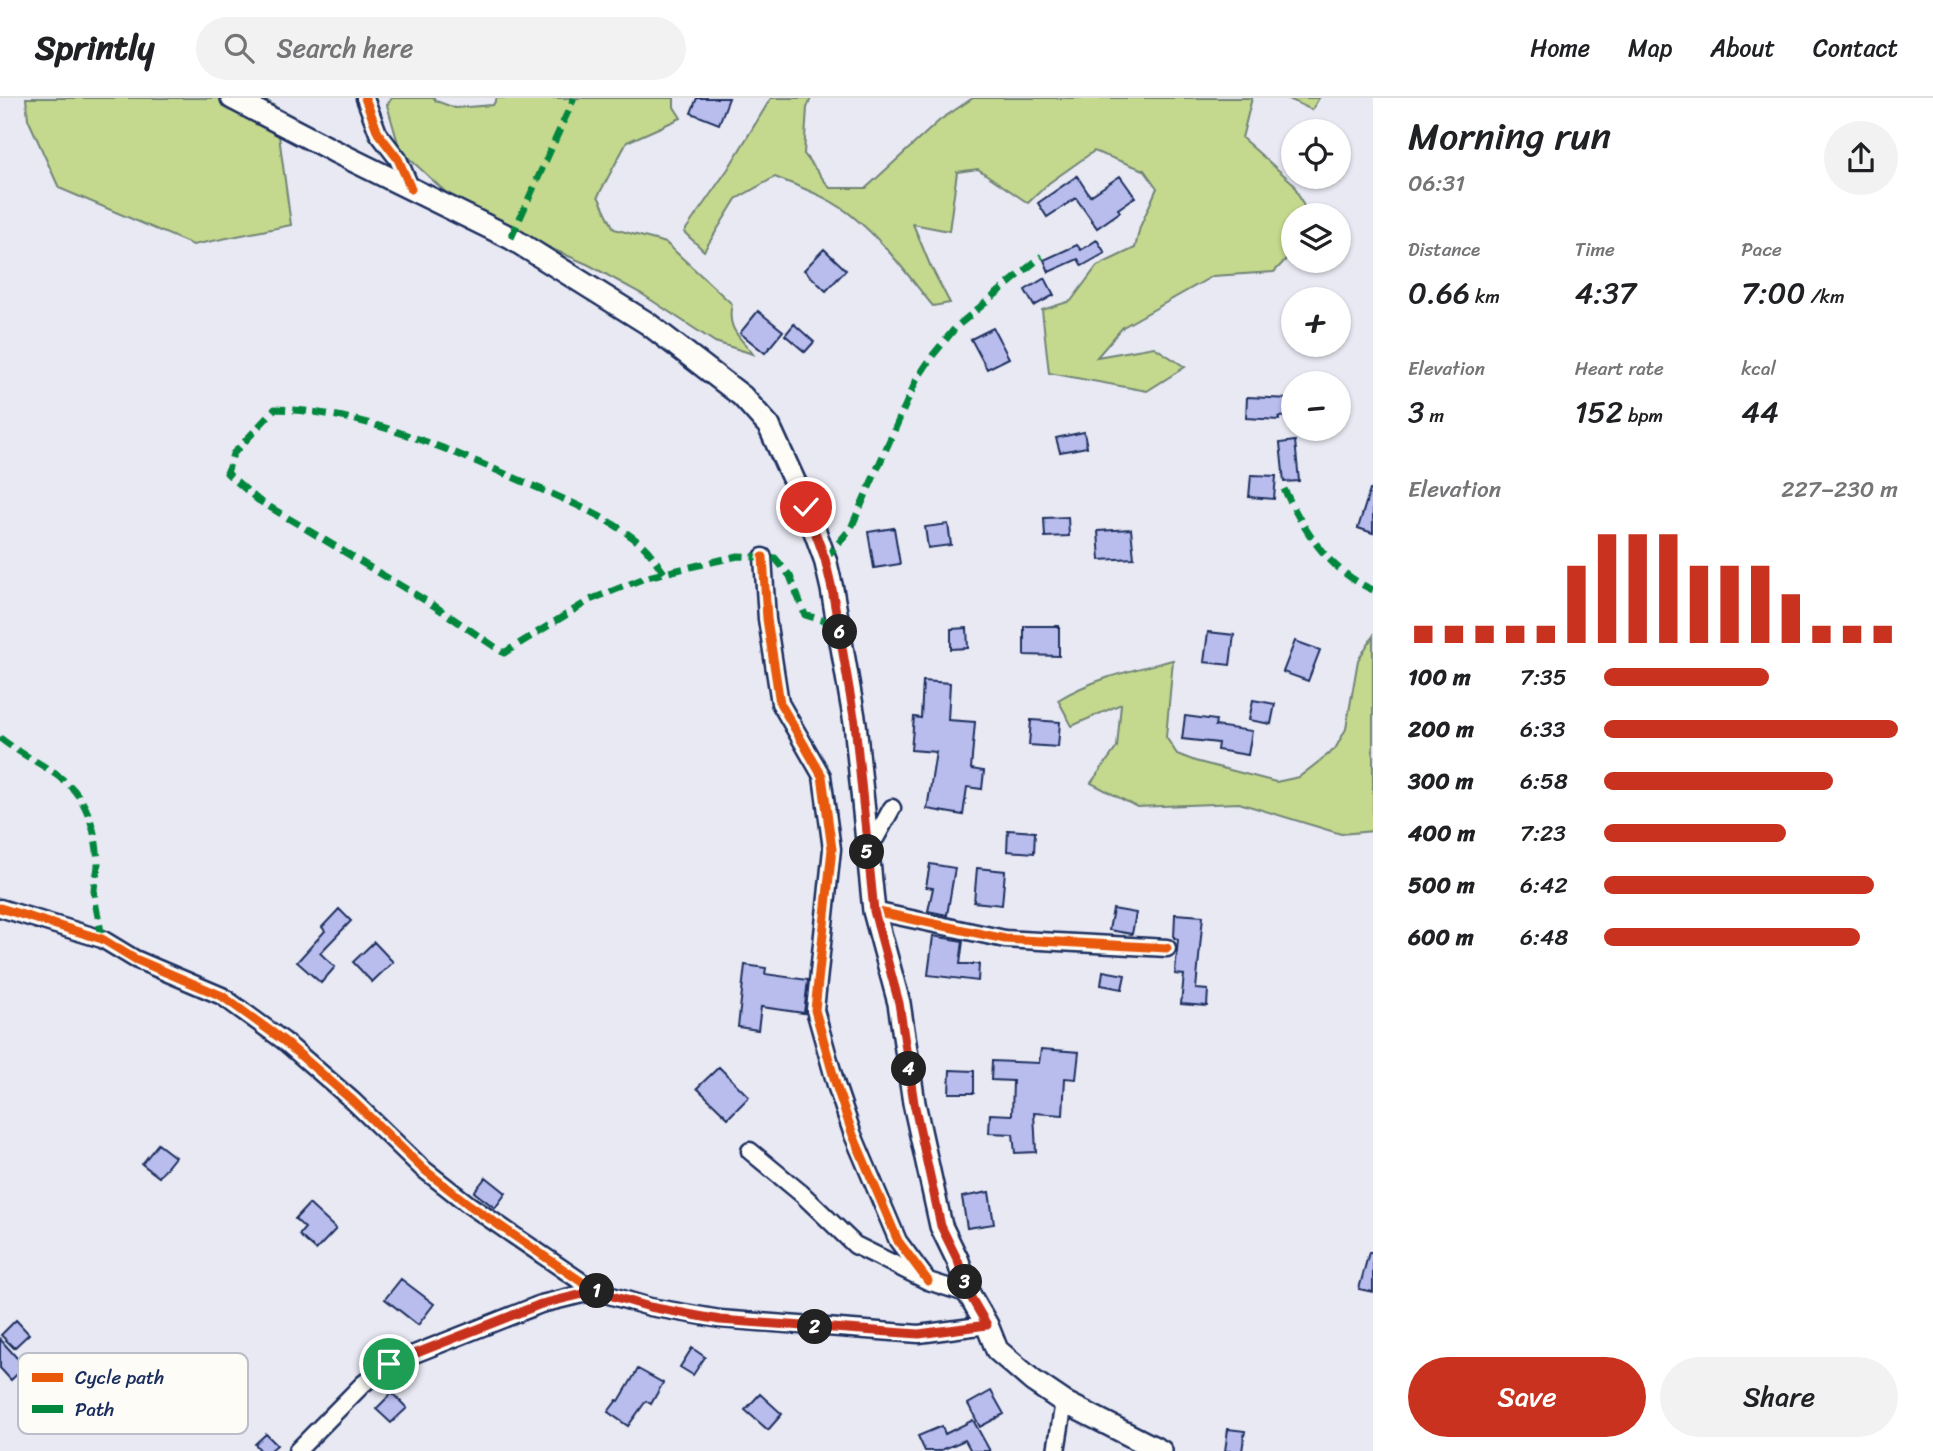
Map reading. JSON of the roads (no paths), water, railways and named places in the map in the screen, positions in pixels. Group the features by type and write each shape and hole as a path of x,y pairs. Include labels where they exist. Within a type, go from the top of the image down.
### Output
{"main road":[{"path":"232,98 511,238 646,323 742,396 769,426 797,483 825,559 855,723 874,911 899,1003 914,1103 941,1226 958,1261 969,1294 987,1325 997,1350 1032,1381 1064,1402 1161,1451"}],"street":[{"path":"365,98 379,133 398,159 411,190"},
{"path":"763,557 767,620 780,703 822,776 832,849 815,1010 835,1085 853,1135 898,1241 928,1281"},
{"path":"866,837 876,836 892,808"},
{"path":"0,908 102,939 135,959 222,996 284,1041 353,1101 422,1168 458,1197 595,1291 650,1307 720,1320 919,1334 987,1325"},
{"path":"874,911 1005,939 1167,948"},
{"path":"750,1151 802,1194 855,1245 928,1281 969,1294"},
{"path":"297,1451 363,1384 389,1364 541,1304 595,1291"},
{"path":"1056,1451 1064,1402"}]}
